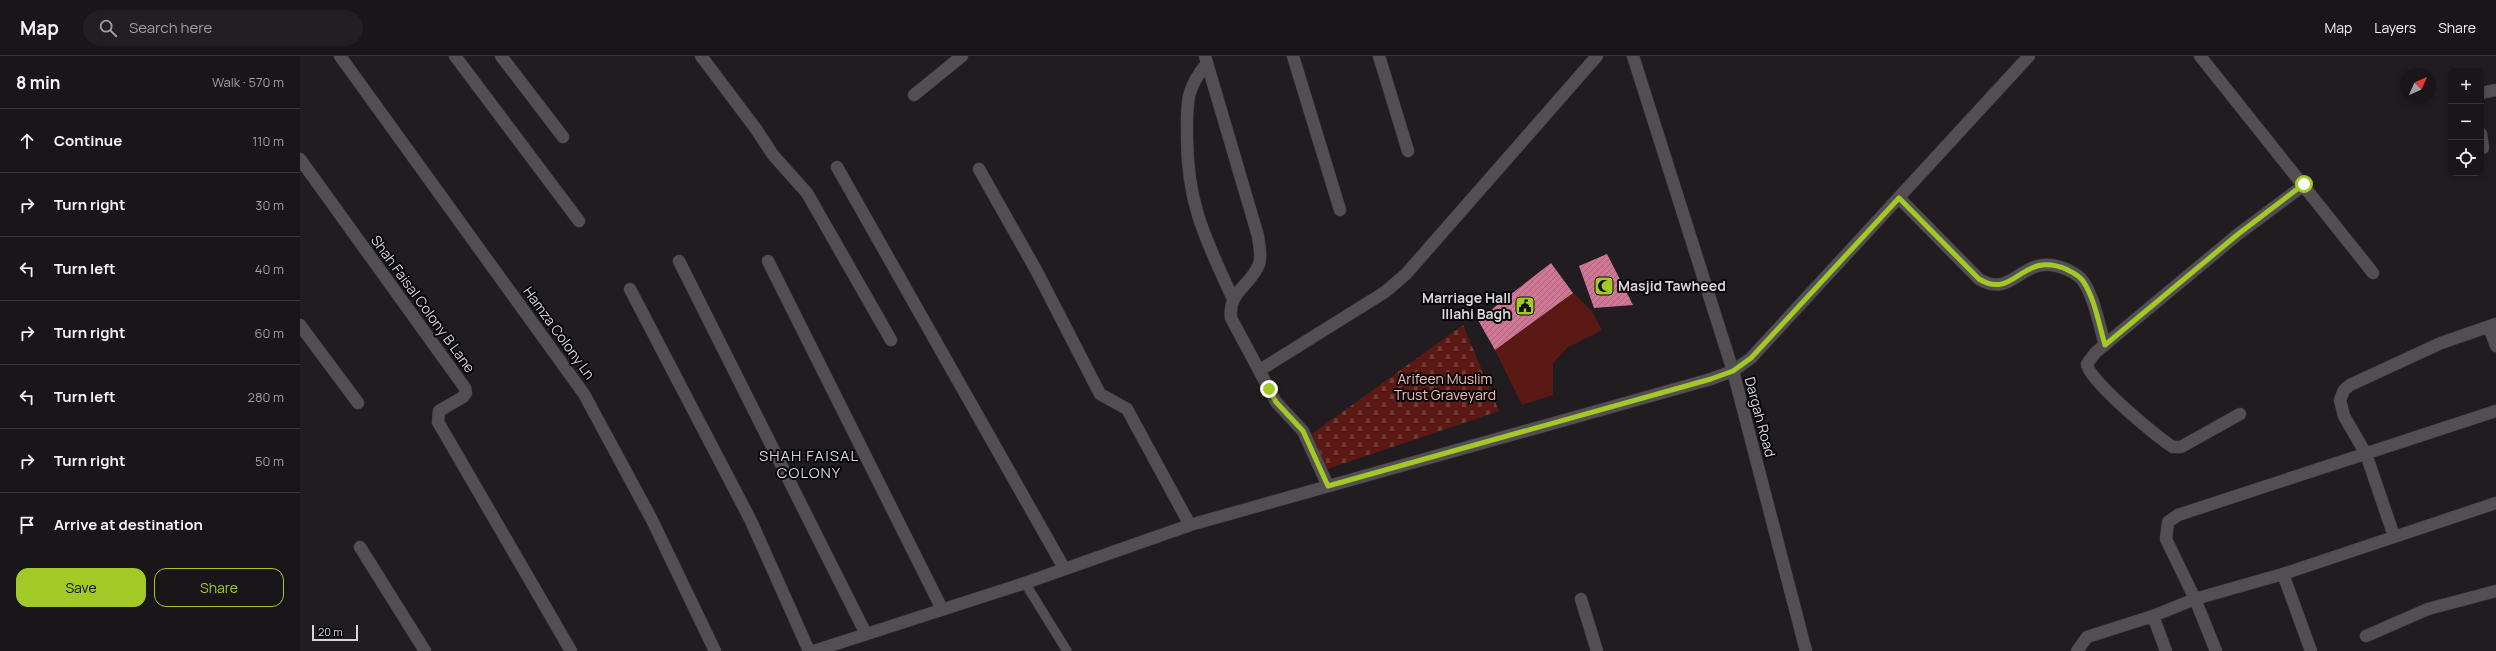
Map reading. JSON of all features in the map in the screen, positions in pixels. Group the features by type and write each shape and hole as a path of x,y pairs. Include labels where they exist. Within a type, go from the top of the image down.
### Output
{"street":[{"name":"Hamza Colony Ln","path":"340,56 584,394 652,520 715,651"},
{"path":"455,56 579,221"},
{"path":"501,56 563,137"},
{"path":"701,56 756,129 773,155 807,194 891,340"},
{"path":"914,95 962,56"},
{"path":"1293,56 1340,210"},
{"path":"1379,56 1408,151"},
{"path":"1260,370 1385,292 1406,274 1597,56"},
{"name":"Dargah Road","path":"1633,56 1733,371 1806,651"},
{"path":"630,289 751,521 815,651 942,608 1025,583 1064,568 1190,526 1711,379 1733,371 1751,358 2028,56"},
{"path":"2200,56 2304,184 2373,273"},
{"path":"1206,60 1194,80 1188,100 1188,178 1202,231 1233,299"},
{"path":"1206,60 1258,236 1260,263 1233,299 1230,306 1231,318 1276,402 1303,431 1328,486"},
{"path":"2484,92 2496,90"},
{"name":"Shah Faisal Colony B Lane","path":"300,159 465,388 466,393 463,397 439,411 438,422 571,651"},
{"path":"837,167 1064,568"},
{"path":"979,169 1036,270 1100,394 1127,409 1190,526"},
{"path":"2240,414 2181,447 2173,447 2102,387 2087,369 2089,358 2237,235 2304,184"},
{"path":"1899,198 1979,279 1990,286 2001,286 2033,266 2043,263 2053,264 2074,273 2082,280 2088,290 2105,345"},
{"path":"679,261 866,634"},
{"path":"768,261 942,608"},
{"path":"300,325 358,403"},
{"path":"2394,536 2366,454 2344,416 2340,400 2344,390 2441,342 2492,325 2496,346"},
{"path":"2216,651 2195,599 2166,539 2168,522 2178,515 2496,411"},
{"path":"2077,651 2087,637 2153,616 2195,599 2283,574 2496,503"},
{"path":"360,546 425,651"},
{"path":"2283,574 2311,651"},
{"path":"2366,636 2428,609 2496,591"},
{"path":"1580,599 1597,651"},
{"path":"2153,616 2166,651"}],"lane":[{"path":"1025,583 1066,651"}],"green space":[{"path":"1573,293 1591,310 1602,330 1568,347 1553,363 1553,395 1522,405 1495,350"},
{"name":"Arifeen Muslim Trust Graveyard","path":"1463,325 1499,411 1327,469 1312,434"}],"building":[{"name":"Masjid Tawheed","path":"1607,254 1633,305 1594,308 1579,266"},
{"name":"Marriage Hall Illahi Bagh","path":"1551,263 1573,293 1495,350 1478,320"}],"place":[{"name":"Masjid Tawheed","path":"1604,286"},
{"name":"Marriage Hall Illahi Bagh","path":"1525,306"}],"district":[{"name":"SHAH FAISAL COLONY","path":"809,464"}],"route":[{"path":"1269,389 1276,402 1303,431 1328,486 1711,379 1733,371 1751,358 1899,198 1979,279 1990,286 2001,286 2033,266 2043,263 2053,264 2074,273 2082,280 2088,290 2105,345 2153,307 2237,235 2304,184"}]}
